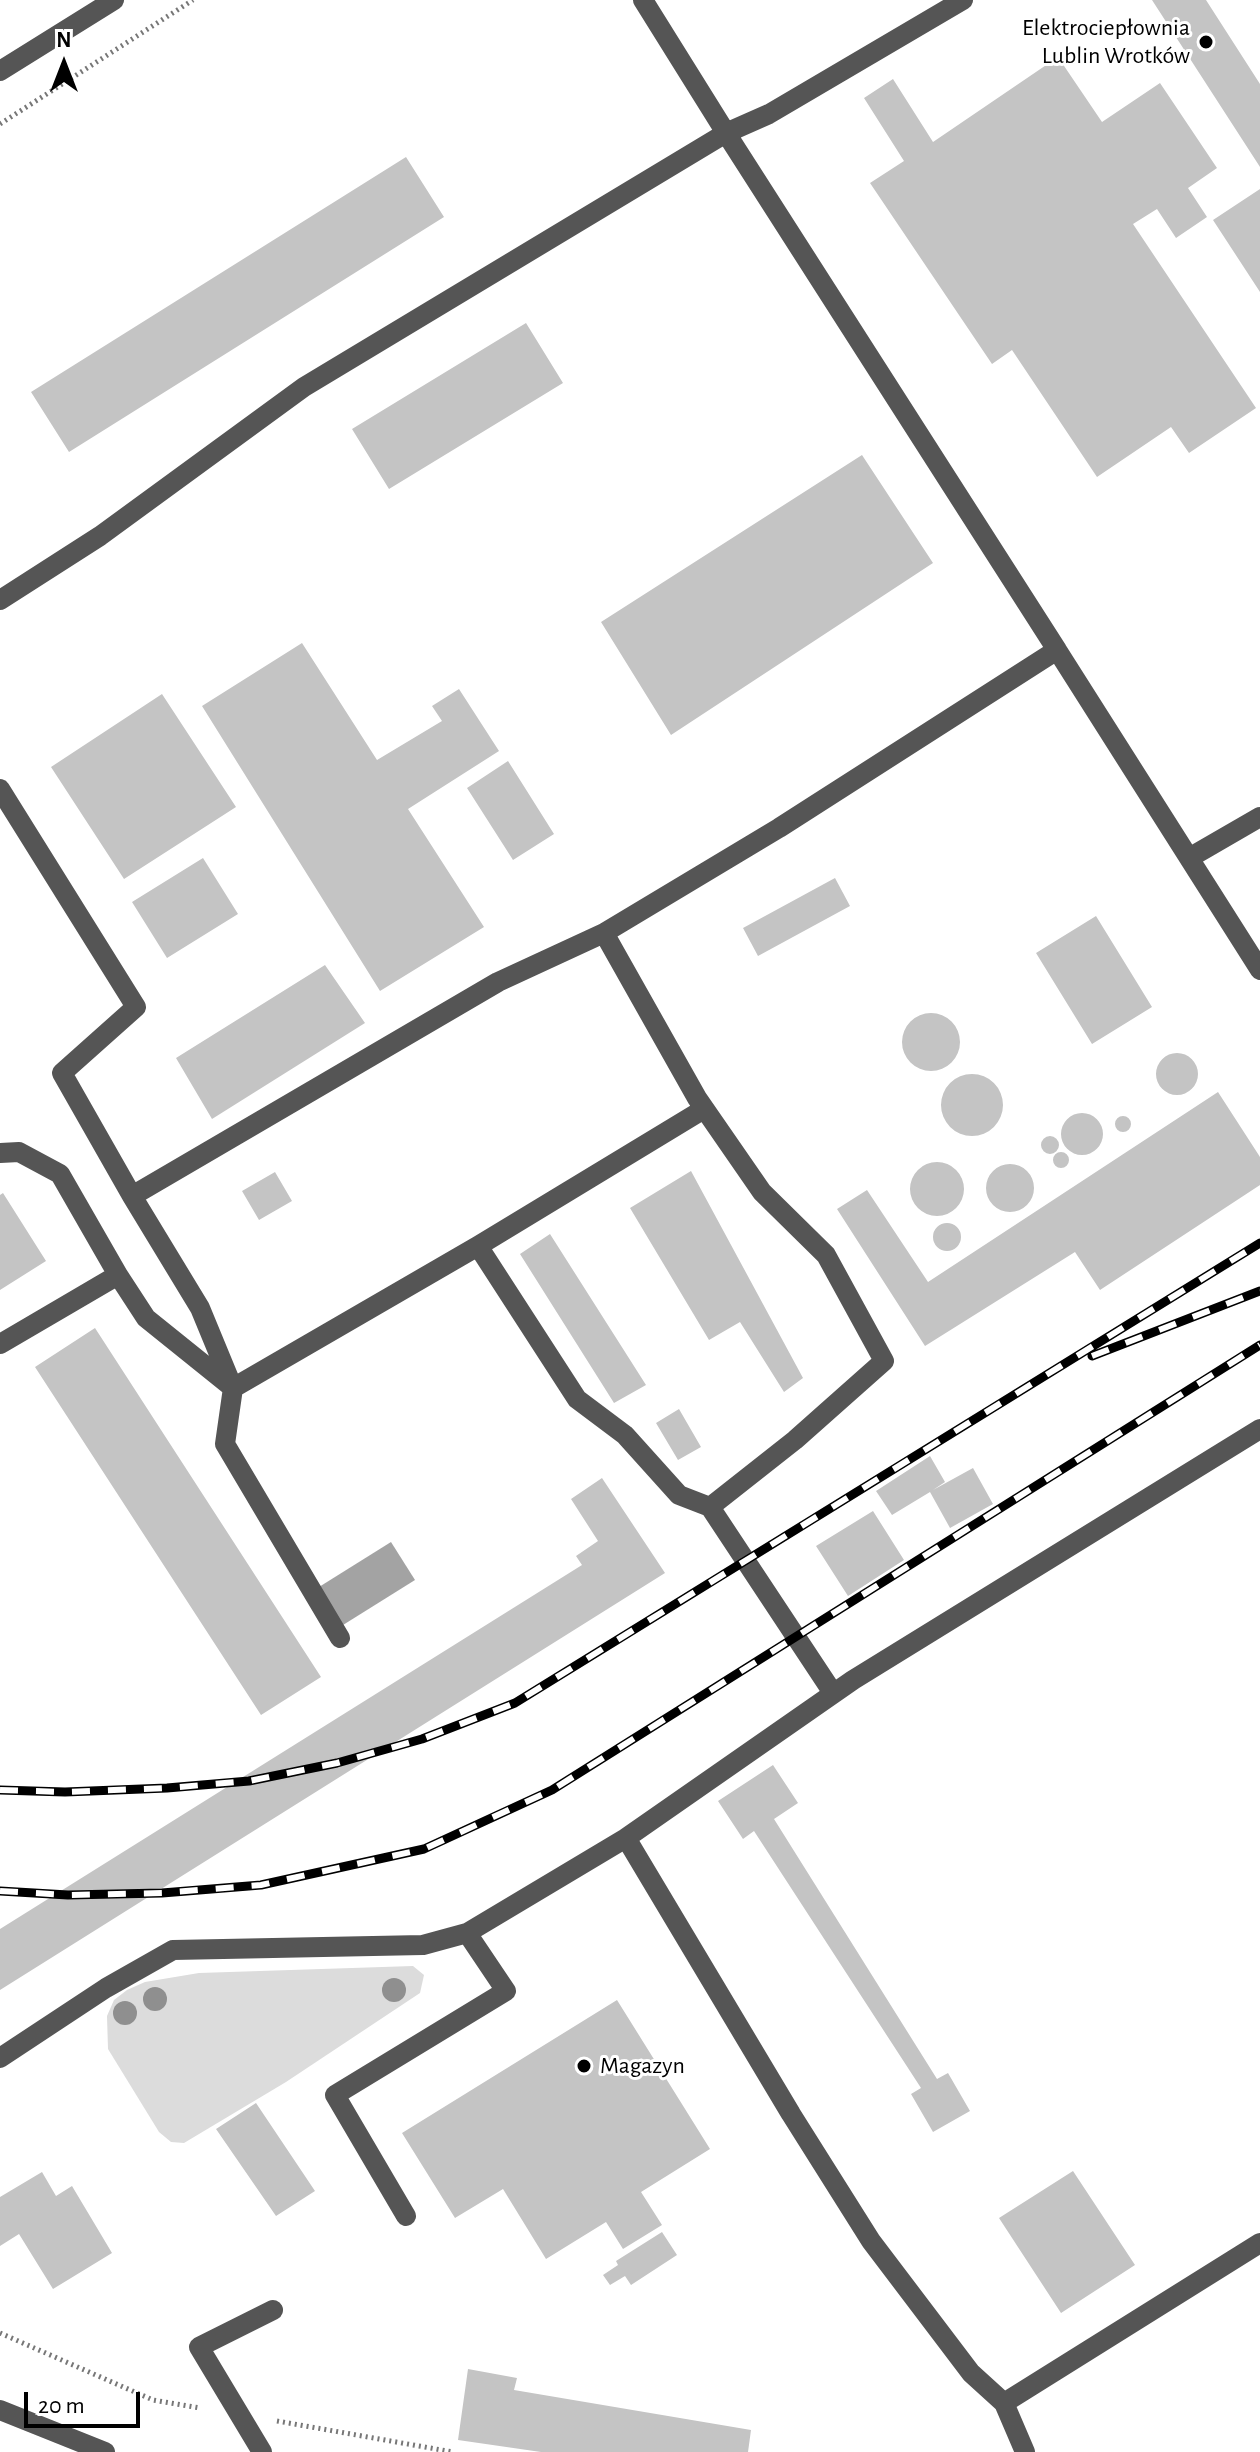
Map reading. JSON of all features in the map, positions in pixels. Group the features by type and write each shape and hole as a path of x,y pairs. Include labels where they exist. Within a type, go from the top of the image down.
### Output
{"street":[{"path":"0,71 114,0"},
{"path":"643,0 1260,970"},
{"path":"0,600 100,536 304,387 726,133 769,114 963,0"},
{"path":"132,1196 498,982 604,933 779,828 1057,650"},
{"path":"0,789 136,1007 62,1073 200,1308 233,1388 225,1444 340,1638"},
{"path":"1189,858 1260,817"},
{"path":"604,933 704,1109 762,1192 826,1255 884,1361 795,1440 710,1507"},
{"path":"233,1388 478,1246 704,1109"},
{"path":"0,1153 19,1152 60,1174 146,1318 233,1388"},
{"path":"478,1246 577,1399 625,1435 679,1495 710,1507 833,1693"},
{"path":"0,1344 118,1275"},
{"path":"0,2058 106,1988 173,1950 423,1945 467,1933 626,1838 833,1693 1260,1429"},
{"path":"626,1838 871,2241 971,2373 1004,2403 1025,2452"},
{"path":"406,2216 335,2095 506,1991 467,1933"},
{"path":"1004,2403 1260,2243"},
{"path":"262,2452 199,2347 273,2310"},
{"path":"0,2410 105,2452"}],"path":[{"path":"0,124 193,0"}],"shaded area":[{"path":"391,1542 415,1580 343,1625 319,1587"},
{"path":"413,1966 424,1975 420,1993 286,2082 184,2143 171,2142 159,2132 108,2049 107,2016 114,2000 145,1982 199,1973"}],"building":[{"name":"Elektrociepłownia Lublin Wrotków","path":"1152,0 1206,0 1260,84 1260,167"},
{"path":"1058,57 1102,122 1160,83 1217,168 1188,188 1207,217 1176,238 1157,209 1133,224 1256,408 1189,453 1171,427 1097,477 1012,350 992,364 870,183 904,161 864,98 893,79 933,142"},
{"path":"406,157 444,217 69,452 31,392"},
{"path":"1260,189 1260,292 1213,220"},
{"path":"526,323 563,383 389,489 352,429"},
{"path":"862,455 933,563 671,735 601,622"},
{"path":"302,643 377,760 442,721 432,706 459,689 499,751 408,809 484,927 380,991 202,706"},
{"path":"162,694 236,807 124,879 51,767"},
{"path":"508,761 554,834 513,860 467,788"},
{"path":"203,858 238,914 167,958 132,902"},
{"path":"835,878 850,906 758,956 743,928"},
{"path":"1096,916 1152,1007 1092,1044 1036,953"},
{"path":"325,965 365,1023 212,1119 176,1058"},
{"path":"931,1013 942,1015 951,1022 958,1031 958,1053 951,1062 942,1069 931,1071 920,1069 911,1062 904,1053 902,1042 904,1031 911,1022 920,1015"},
{"path":"1177,1053 1192,1059 1198,1074 1192,1089 1177,1095 1162,1089 1156,1074 1162,1059"},
{"path":"972,1074 984,1076 994,1083 1001,1093 1001,1117 994,1127 984,1134 972,1136 960,1134 950,1127 943,1117 941,1105 943,1093 950,1083 960,1076"},
{"path":"1218,1092 1260,1157 1260,1185 1100,1290 1075,1252 925,1346 837,1209 867,1190 928,1282"},
{"path":"1082,1113 1097,1119 1103,1134 1097,1149 1082,1155 1067,1149 1061,1134 1067,1119"},
{"path":"1120,1116 1126,1116 1131,1124 1129,1130 1120,1132 1115,1127 1115,1121"},
{"path":"1050,1136 1059,1145 1050,1154 1041,1145"},
{"path":"1058,1152 1064,1152 1069,1160 1067,1166 1058,1168 1053,1163 1053,1157"},
{"path":"937,1162 956,1170 964,1189 956,1208 937,1216 918,1208 910,1189 918,1170"},
{"path":"1010,1164 1019,1165 1027,1171 1033,1179 1033,1197 1027,1205 1019,1211 1010,1212 1001,1211 993,1205 987,1197 986,1188 987,1179 993,1171 1001,1165"},
{"path":"691,1171 803,1378 784,1392 740,1322 709,1340 630,1208"},
{"path":"275,1172 292,1201 259,1220 242,1191"},
{"path":"3,1193 46,1261 0,1290 0,1195"},
{"path":"947,1223 957,1227 961,1237 957,1247 947,1251 937,1247 933,1237 937,1227"},
{"path":"550,1234 646,1385 614,1403 520,1254"},
{"path":"95,1328 321,1677 261,1715 35,1367"},
{"path":"679,1409 701,1447 678,1460 656,1423"},
{"path":"930,1456 945,1482 933,1490 973,1468 993,1504 950,1528 930,1492 892,1515 876,1491"},
{"path":"602,1478 665,1573 0,1990 0,1929 582,1565 576,1556 598,1541 571,1499"},
{"path":"873,1511 904,1560 848,1596 816,1546"},
{"path":"773,1765 798,1803 774,1819 937,2079 948,2073 970,2111 933,2132 911,2094 921,2088 754,1831 743,1839 718,1801"},
{"name":"Magazyn","path":"617,2000 710,2149 641,2192 662,2225 623,2249 606,2222 546,2259 503,2189 455,2218 402,2133"},
{"path":"256,2103 315,2191 276,2216 216,2129"},
{"path":"1073,2171 1135,2265 1061,2313 999,2218"},
{"path":"42,2172 56,2196 72,2186 112,2253 53,2289 19,2234 0,2246 0,2197"},
{"path":"662,2232 677,2255 631,2285 625,2276 610,2285 603,2275 618,2265 616,2261"},
{"path":"468,2369 517,2378 514,2390 751,2430 748,2452 541,2452 458,2440"}],"railway":[{"path":"0,1790 65,1792 249,1781 337,1763 422,1739 515,1703 1260,1243"},
{"path":"1092,1356 1260,1291"},
{"path":"0,1891 68,1895 162,1893 261,1885 424,1849 552,1790 1260,1345"}],"place":[{"name":"Elektrociepłownia Lublin Wrotków","path":"1206,42"},
{"name":"Magazyn","path":"584,2066"}]}
